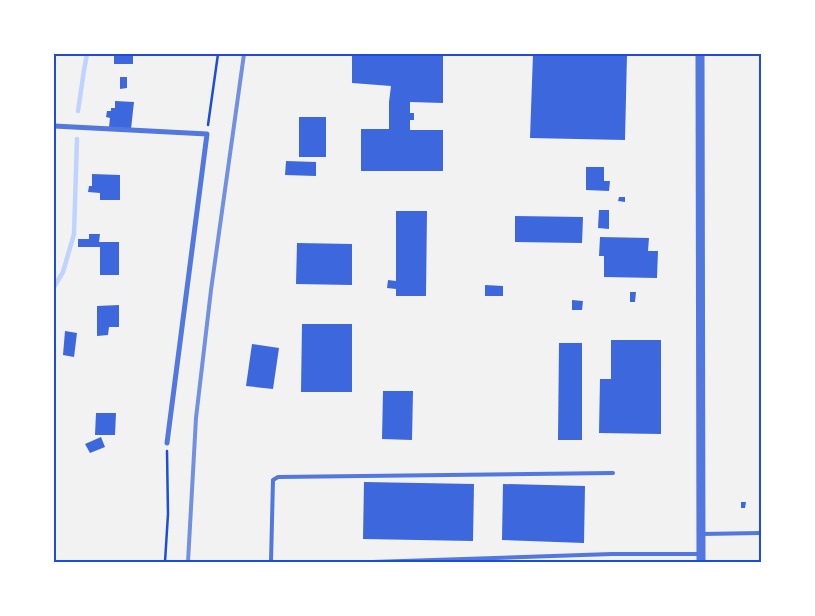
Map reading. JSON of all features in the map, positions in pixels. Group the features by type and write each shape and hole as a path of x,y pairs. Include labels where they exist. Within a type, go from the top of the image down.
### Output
{"street":[{"path":"700,54 701,558"},
{"path":"54,126 207,134 167,442"}],"lane":[{"path":"271,562 274,480 278,476 613,473"},
{"path":"701,534 761,533"},
{"path":"372,562 612,554 701,558"}],"path":[{"path":"207,134 218,54"},
{"path":"166,562 168,514 167,442"}],"building":[{"path":"114,54 133,54 133,64 114,64"},
{"path":"352,54 443,54 443,103 410,102 410,113 414,113 414,120 410,120 410,130 443,130 443,171 361,171 361,129 389,129 391,86 352,83"},
{"path":"533,54 627,54 625,140 530,138"},
{"path":"120,77 127,77 127,88 120,89"},
{"path":"115,101 134,102 131,129 109,127 110,118 106,117 107,111 115,108"},
{"path":"299,117 326,117 326,157 299,157"},
{"path":"286,161 316,162 316,176 285,175"},
{"path":"586,167 604,167 604,181 610,181 609,191 586,190"},
{"path":"92,174 120,175 120,200 100,200 100,193 88,192 89,186 92,186"},
{"path":"619,197 625,197 625,202 618,201"},
{"path":"599,210 609,210 609,229 598,228"},
{"path":"396,211 427,211 426,296 396,296 396,289 387,288 388,280 396,281"},
{"path":"515,216 583,217 582,243 515,242"},
{"path":"89,234 100,234 99,242 119,242 119,275 100,275 100,247 78,247 78,239 89,239"},
{"path":"600,237 649,238 648,251 658,251 657,278 604,277 604,256 599,256"},
{"path":"297,243 352,244 352,285 296,284"},
{"path":"485,285 503,286 503,296 485,296"},
{"path":"630,292 636,292 635,302 630,302"},
{"path":"572,300 583,301 582,310 572,310"},
{"path":"119,305 119,327 109,327 108,335 97,336 97,306"},
{"path":"302,324 352,324 352,392 301,392"},
{"path":"65,331 77,333 74,357 63,355"},
{"path":"611,340 661,340 661,434 599,433 600,379 611,379"},
{"path":"559,343 582,343 582,440 558,440"},
{"path":"252,344 279,348 273,389 246,386"},
{"path":"383,391 413,391 412,440 382,439"},
{"path":"96,413 116,413 115,435 95,435"},
{"path":"101,437 105,447 90,453 85,444"},
{"path":"364,482 474,484 473,541 363,539"},
{"path":"503,484 585,486 584,543 502,540"},
{"path":"741,502 746,502 745,508 741,508"}],"waterway":[{"path":"78,111 87,54"},
{"path":"54,287 63,272 74,234 77,139"}],"railway":[{"path":"188,562 196,418 211,290 244,54"}]}
